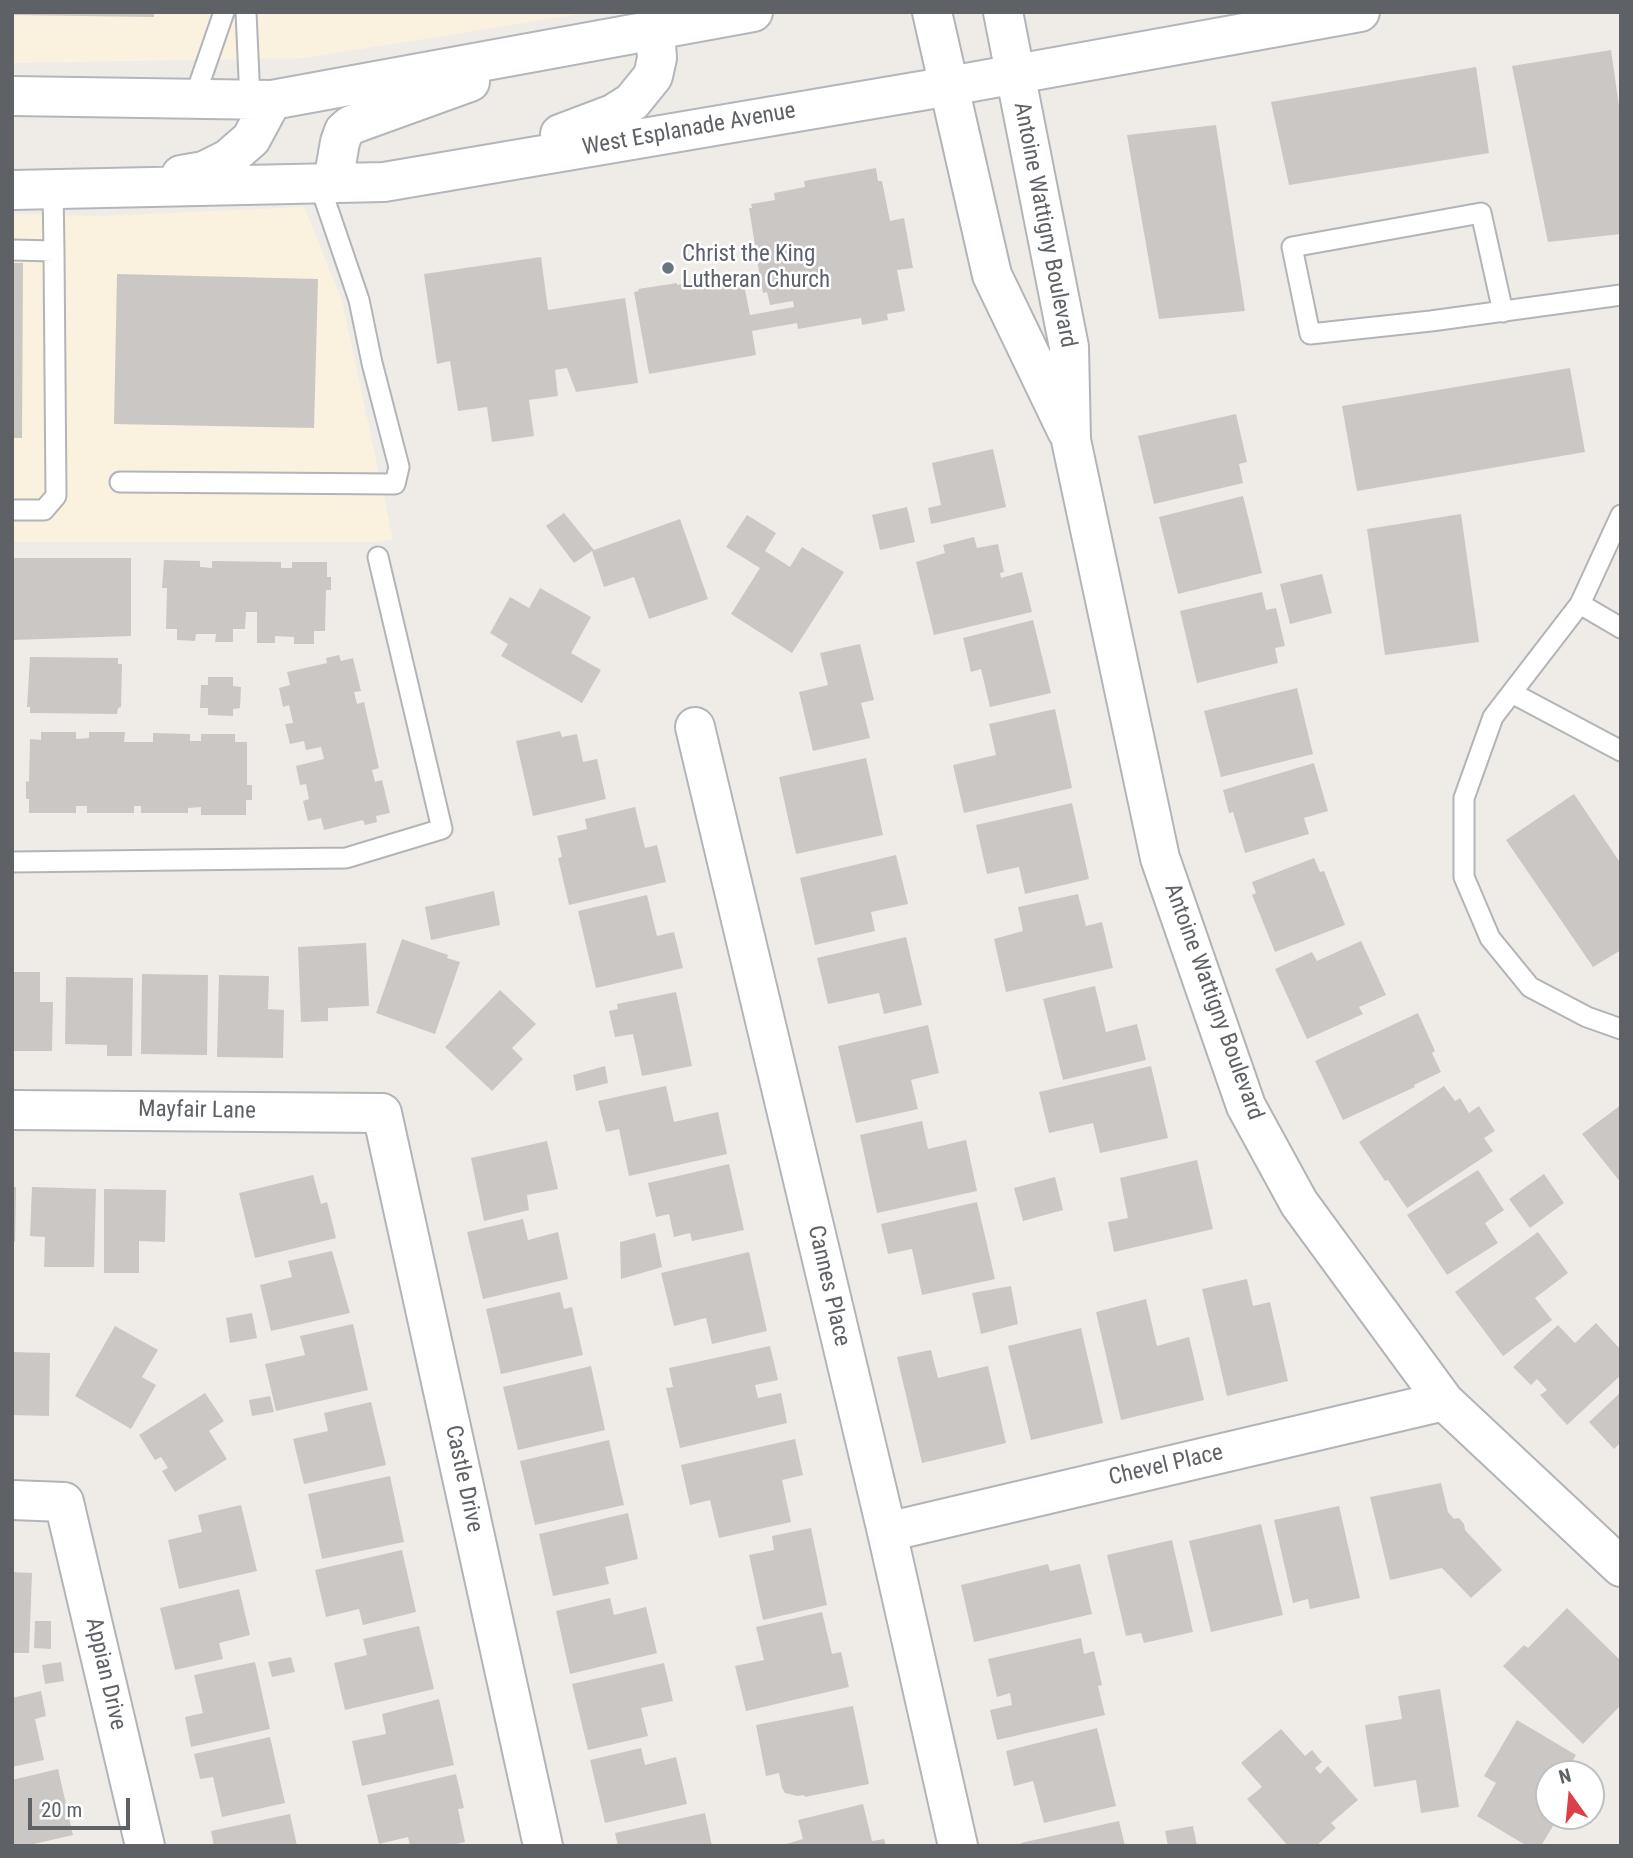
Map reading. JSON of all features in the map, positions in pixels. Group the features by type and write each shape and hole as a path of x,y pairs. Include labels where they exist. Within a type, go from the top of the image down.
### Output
{"street":[{"path":"12,96 261,100 539,51 653,21 753,12"},
{"name":"Antoine Wattigny Boulevard","path":"932,12 992,275 1071,440"},
{"name":"Antoine Wattigny Boulevard","path":"1003,12 1069,346 1071,440 1160,858 1246,1106 1299,1203 1444,1401 1621,1567"},
{"name":"West Esplanade Avenue","path":"12,190 384,182 950,86 1301,17 1360,12"},
{"path":"452,170 579,127 613,114 632,102 653,76 657,58 653,21"},
{"path":"326,183 344,131 351,125 459,87 539,51"},
{"path":"96,188 204,171 228,159 251,139 261,100"},
{"name":"Cannes Place","path":"695,727 887,1532 958,1846"},
{"name":"Mayfair Lane","path":"12,1110 382,1113"},
{"name":"Castle Drive","path":"382,1113 543,1846"},
{"name":"Chevel Place","path":"887,1532 1444,1401"},
{"name":"Appian Drive","path":"12,1500 64,1502 145,1846"}],"lane":[{"path":"194,99 224,12"},
{"path":"246,12 261,100"},
{"path":"120,482 396,484 399,467 359,300 326,183"},
{"path":"12,510 44,510 56,496 53,189"},
{"path":"1503,312 1481,213 1292,247 1310,334 1503,312 1621,295"},
{"path":"12,250 54,251"},
{"path":"1621,515 1580,604 1493,717 1464,798 1464,877 1490,939 1530,987 1587,1017 1621,1029"},
{"path":"12,862 346,858 442,829 378,557"},
{"path":"1580,604 1621,628"},
{"path":"1512,693 1621,751"}],"shaded area":[{"path":"12,12 592,12 305,58 12,63"},
{"path":"304,207 342,301 393,539 375,542 12,542 12,214 104,216"}],"building":[{"path":"12,12 154,12 154,17 12,15"},
{"path":"1611,50 1621,120 1621,234 1548,242 1512,66"},
{"path":"1476,67 1489,153 1289,185 1271,102"},
{"path":"1216,125 1245,311 1159,319 1127,135"},
{"path":"876,168 878,181 882,181 890,221 904,218 913,268 897,270 905,311 887,314 888,320 862,325 861,318 798,329 797,323 752,331 756,355 649,374 634,292 639,291 638,289 677,285 736,273 742,274 750,315 794,307 793,301 770,305 767,292 763,293 756,255 759,255 758,245 755,245 749,208 752,208 751,204 775,200 774,193 805,187 804,181"},
{"path":"541,257 548,310 625,298 638,383 576,392 567,368 555,370 558,396 529,400 534,436 492,442 487,407 458,411 450,361 437,364 424,274"},
{"path":"12,263 23,263 22,438 12,438"},
{"path":"117,274 318,279 314,428 114,424"},
{"path":"1570,368 1585,452 1357,491 1342,406"},
{"path":"1236,414 1247,462 1239,464 1243,483 1154,504 1138,436"},
{"path":"993,449 1006,507 931,524 928,508 941,505 932,463"},
{"path":"1243,496 1262,573 1178,594 1159,517"},
{"path":"907,507 915,542 880,550 872,515"},
{"path":"564,513 594,550 680,519 708,599 649,619 634,577 604,587 592,551 574,563 546,526"},
{"path":"1461,514 1479,642 1385,655 1367,529"},
{"path":"747,515 776,533 765,551 790,567 802,547 844,572 792,653 731,614 760,568 726,547"},
{"path":"974,537 977,548 998,544 1004,572 1000,573 1001,578 1022,572 1032,612 934,635 916,562 945,553 943,545"},
{"path":"12,558 131,558 131,636 12,640"},
{"path":"164,560 200,561 200,567 212,568 212,561 281,562 281,568 292,568 292,562 327,562 327,577 331,577 331,590 326,590 325,631 314,631 314,644 294,644 294,637 275,636 275,643 257,643 257,612 246,612 245,629 233,629 233,642 215,642 216,634 196,634 195,641 177,640 177,629 166,629 167,588 162,588"},
{"path":"1322,574 1332,613 1290,624 1280,584"},
{"path":"540,588 591,617 571,653 601,670 582,703 501,656 508,644 490,633 510,597 529,608"},
{"path":"1262,592 1266,610 1276,608 1285,646 1275,648 1278,663 1197,683 1180,611"},
{"path":"1033,620 1051,693 990,707 981,669 971,672 963,638"},
{"path":"860,644 874,700 861,703 870,738 813,751 799,692 828,685 820,653"},
{"path":"339,655 341,661 353,658 361,691 354,692 357,704 364,702 379,768 372,770 375,782 382,780 390,813 376,816 377,822 365,825 363,820 324,830 321,818 308,821 303,801 309,799 306,784 300,785 296,766 324,759 321,747 306,750 304,741 290,744 285,724 293,723 289,705 283,707 279,688 290,685 287,672 327,663 326,658"},
{"path":"30,657 118,658 118,664 122,664 121,707 118,708 117,714 30,713 30,707 27,707"},
{"path":"208,677 233,677 233,686 241,687 240,708 233,709 233,716 208,715 208,708 200,708 201,685 208,685"},
{"path":"1297,688 1313,754 1221,777 1204,711"},
{"path":"1055,709 1072,788 964,813 953,765 996,755 989,724"},
{"path":"560,731 562,737 577,734 583,762 597,759 606,799 533,816 516,741"},
{"path":"41,732 76,732 76,739 89,738 89,732 125,732 124,742 153,742 153,733 190,734 190,741 201,741 201,734 235,734 235,742 247,742 247,785 252,785 252,800 246,800 246,815 201,815 201,807 188,808 188,813 141,813 141,806 134,806 134,813 87,813 87,806 76,806 76,813 29,813 26,781 29,782 30,739 41,740"},
{"path":"866,758 883,835 796,854 779,777"},
{"path":"1314,763 1328,811 1304,818 1309,834 1245,853 1233,812 1229,813 1223,790"},
{"path":"1574,794 1621,864 1621,950 1593,967 1506,840"},
{"path":"1072,803 1089,879 1025,894 1019,867 987,874 976,825"},
{"path":"635,807 645,848 657,845 666,882 569,905 558,858 562,857 557,836 587,829 585,819"},
{"path":"896,855 908,904 871,912 875,931 815,945 800,878"},
{"path":"1314,858 1320,872 1324,871 1345,925 1275,952 1252,895 1256,893 1252,882"},
{"path":"494,891 500,925 431,940 425,907"},
{"path":"1078,894 1086,926 1102,922 1113,968 1006,992 994,939 1023,931 1018,907"},
{"path":"647,895 657,936 674,932 683,968 596,988 578,911"},
{"path":"906,937 922,1005 884,1014 879,993 828,1004 817,958"},
{"path":"402,939 460,962 435,1034 376,1013"},
{"path":"1361,941 1386,995 1359,1007 1363,1014 1307,1039 1275,969 1312,952 1317,961"},
{"path":"366,943 369,1006 328,1008 328,1021 301,1022 298,947"},
{"path":"12,972 40,972 40,1002 53,1002 52,1051 12,1051"},
{"path":"142,974 208,975 207,1055 141,1054"},
{"path":"219,975 269,976 268,1009 284,1010 283,1058 217,1057"},
{"path":"66,977 133,978 132,1056 107,1056 107,1045 65,1044"},
{"path":"1095,986 1106,1032 1137,1024 1146,1060 1063,1080 1043,999"},
{"path":"500,990 536,1024 512,1048 523,1059 492,1091 445,1047"},
{"path":"676,992 692,1066 642,1076 633,1034 615,1037 609,1011 618,1009 617,1004"},
{"path":"1418,1013 1441,1072 1343,1120 1315,1061"},
{"path":"928,1025 939,1073 911,1080 918,1109 856,1123 838,1046"},
{"path":"605,1066 608,1083 576,1091 573,1075"},
{"path":"1151,1066 1168,1138 1100,1153 1093,1123 1049,1133 1039,1092"},
{"path":"666,1086 674,1122 718,1112 727,1154 629,1176 619,1129 606,1132 598,1101"},
{"path":"1444,1086 1455,1101 1460,1098 1469,1113 1479,1106 1495,1131 1484,1138 1493,1151 1407,1208 1359,1142"},
{"path":"1621,1105 1621,1183 1582,1134"},
{"path":"922,1121 928,1149 966,1140 977,1191 877,1213 860,1135"},
{"path":"547,1141 558,1189 527,1195 529,1210 484,1221 471,1158"},
{"path":"1197,1160 1213,1229 1114,1252 1108,1222 1128,1218 1120,1178"},
{"path":"729,1164 744,1230 692,1241 690,1233 674,1237 669,1214 656,1217 648,1183"},
{"path":"1478,1170 1504,1210 1485,1223 1498,1243 1447,1275 1407,1215"},
{"path":"1544,1174 1564,1203 1530,1228 1509,1199"},
{"path":"313,1175 321,1204 327,1202 336,1238 255,1258 239,1193"},
{"path":"1055,1177 1063,1210 1023,1221 1014,1188"},
{"path":"12,1187 16,1187 15,1242 12,1242"},
{"path":"32,1187 96,1189 94,1267 44,1267 45,1237 30,1236"},
{"path":"104,1189 166,1190 165,1242 139,1241 139,1273 104,1273"},
{"path":"977,1202 995,1279 922,1295 912,1249 888,1254 881,1224"},
{"path":"523,1219 528,1240 558,1232 568,1279 483,1299 467,1232"},
{"path":"1538,1232 1568,1273 1535,1298 1552,1320 1503,1356 1455,1292"},
{"path":"655,1233 662,1267 621,1279 620,1242"},
{"path":"332,1251 350,1313 271,1331 260,1285 292,1277 288,1261"},
{"path":"749,1252 767,1331 712,1344 706,1318 674,1326 661,1273"},
{"path":"1247,1279 1253,1306 1270,1302 1288,1381 1227,1396 1202,1289"},
{"path":"1011,1286 1018,1324 981,1334 972,1293"},
{"path":"560,1292 564,1309 572,1307 583,1355 501,1374 486,1309"},
{"path":"1146,1299 1157,1346 1189,1337 1204,1400 1121,1420 1096,1312"},
{"path":"252,1313 257,1338 230,1343 226,1318"},
{"path":"1596,1323 1621,1350 1621,1375 1567,1425 1540,1395 1547,1390 1537,1379 1531,1385 1513,1367 1558,1325 1575,1343"},
{"path":"353,1324 368,1390 276,1411 265,1364 305,1355 300,1336"},
{"path":"115,1326 158,1350 142,1377 156,1385 131,1429 75,1396"},
{"path":"1081,1328 1103,1423 1031,1440 1008,1346"},
{"path":"770,1346 778,1380 755,1385 758,1398 781,1393 787,1423 680,1448 666,1388 673,1387 669,1368"},
{"path":"931,1350 938,1378 988,1366 1006,1443 922,1463 897,1357"},
{"path":"12,1352 50,1353 49,1416 12,1415"},
{"path":"591,1366 605,1430 518,1450 503,1387"},
{"path":"1621,1392 1621,1442 1614,1449 1589,1422"},
{"path":"205,1393 224,1421 209,1431 227,1459 175,1492 162,1471 168,1468 161,1457 155,1460 139,1435"},
{"path":"270,1396 274,1412 252,1416 249,1400"},
{"path":"371,1402 386,1465 304,1484 293,1439 328,1431 324,1413"},
{"path":"795,1439 803,1475 782,1480 791,1522 719,1538 710,1500 690,1505 681,1465"},
{"path":"609,1440 624,1505 535,1525 520,1461"},
{"path":"390,1476 404,1542 322,1559 308,1494"},
{"path":"1441,1483 1448,1512 1454,1519 1459,1518 1465,1530 1502,1570 1471,1598 1442,1568 1390,1580 1370,1497"},
{"path":"241,1505 257,1571 179,1589 168,1540 202,1532 198,1515"},
{"path":"1339,1506 1360,1598 1310,1609 1308,1599 1293,1603 1274,1520"},
{"path":"628,1513 638,1559 605,1567 609,1584 553,1596 539,1534"},
{"path":"1261,1524 1283,1615 1211,1632 1189,1541"},
{"path":"811,1528 827,1605 763,1620 749,1555 774,1550 772,1536"},
{"path":"1172,1540 1193,1632 1144,1643 1141,1633 1126,1636 1107,1555"},
{"path":"402,1550 416,1612 363,1625 359,1609 326,1617 315,1570"},
{"path":"1048,1564 1050,1571 1080,1564 1092,1614 974,1642 961,1585"},
{"path":"12,1572 32,1573 29,1653 12,1653"},
{"path":"239,1589 250,1635 219,1643 223,1659 175,1670 160,1608"},
{"path":"610,1598 614,1615 646,1607 657,1653 570,1674 556,1611"},
{"path":"1567,1608 1621,1661 1621,1710 1619,1707 1583,1744 1503,1666 1524,1645 1528,1648"},
{"path":"822,1612 832,1654 841,1652 849,1687 746,1711 735,1666 764,1660 756,1627"},
{"path":"35,1621 51,1621 51,1649 34,1648"},
{"path":"419,1626 434,1689 345,1710 334,1663 367,1655 363,1639"},
{"path":"1081,1638 1084,1654 1094,1651 1102,1685 1098,1686 1105,1715 997,1740 990,1710 1012,1705 1010,1693 997,1697 988,1659"},
{"path":"291,1657 295,1672 272,1677 268,1662"},
{"path":"61,1662 64,1681 45,1684 42,1665"},
{"path":"255,1662 270,1729 191,1747 185,1717 203,1713 194,1675"},
{"path":"664,1663 673,1701 641,1708 648,1736 588,1750 572,1684"},
{"path":"1440,1689 1459,1807 1421,1813 1416,1780 1374,1787 1365,1725 1402,1719 1398,1696"},
{"path":"41,1691 46,1716 35,1719 44,1760 12,1767 12,1698"},
{"path":"439,1699 454,1765 362,1786 352,1741 386,1734 382,1714"},
{"path":"853,1706 869,1784 805,1797 785,1793 779,1773 766,1776 756,1725"},
{"path":"1517,1720 1576,1755 1573,1760 1535,1760 1535,1830 1551,1830 1541,1846 1527,1846 1477,1816 1496,1783 1484,1776"},
{"path":"1097,1728 1116,1806 1044,1823 1033,1781 1014,1786 1006,1751"},
{"path":"1281,1729 1305,1756 1312,1750 1322,1762 1315,1768 1320,1774 1328,1766 1358,1800 1331,1823 1336,1828 1316,1846 1288,1846 1247,1799 1262,1787 1241,1763"},
{"path":"270,1737 285,1803 222,1817 213,1777 200,1779 194,1754"},
{"path":"641,1748 645,1765 676,1757 687,1804 605,1823 590,1760"},
{"path":"58,1769 73,1835 25,1846 12,1846 12,1780"},
{"path":"456,1774 464,1808 458,1809 465,1842 447,1846 410,1846 408,1837 379,1844 367,1795"},
{"path":"863,1804 872,1841 884,1839 886,1846 780,1846 803,1839 798,1820"},
{"path":"705,1813 712,1846 618,1846 615,1833"},
{"path":"290,1814 297,1846 214,1846 211,1831"},
{"path":"1119,1821 1125,1846 1021,1846 1021,1843"},
{"path":"1193,1826 1197,1846 1168,1846 1165,1831"}],"place":[{"name":"Christ the King Lutheran Church","path":"668,268"}]}
